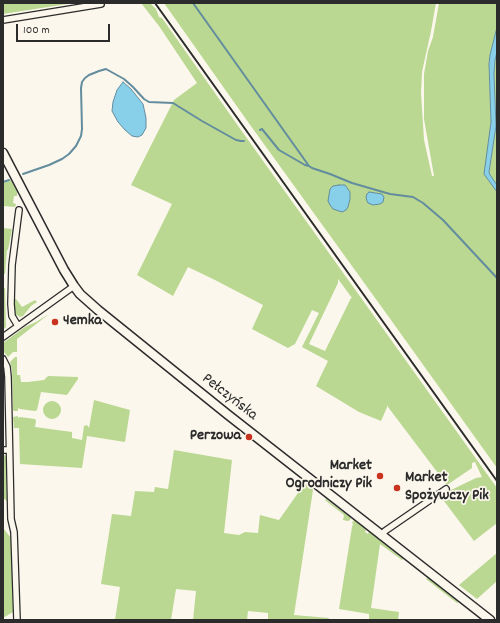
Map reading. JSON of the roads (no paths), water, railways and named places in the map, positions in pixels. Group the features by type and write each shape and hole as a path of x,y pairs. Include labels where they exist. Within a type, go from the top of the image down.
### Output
{"main road":[{"name":"Pełczyńska","path":"3,153 64,270 80,294 227,414 490,620"}],"street":[{"path":"3,20 101,4"},
{"path":"18,326 12,317 11,304 12,265 19,210"},
{"path":"3,337 74,286"},
{"path":"3,359 6,364 7,371 6,450 11,519 14,532 16,620"},
{"path":"381,536 385,531 446,489"}],"water":[{"path":"497,27 497,52 494,74 496,126 489,172 497,185 497,192 484,174 491,122 489,64"},
{"path":"123,82 131,89 143,104 146,118 146,128 142,135 138,137 132,136 125,130 118,122 112,111 117,90"},
{"path":"345,185 350,192 348,207 342,212 333,209 328,201 330,189 333,186"},
{"path":"369,192 382,194 384,197 383,202 373,205 368,203 366,197"}],"waterway":[{"path":"193,3 309,166 352,183 390,194 413,197 423,203 443,220 497,278"},
{"path":"23,174 62,159 76,146 81,136 82,129 82,82 89,75 106,69 124,79 149,102 173,103 236,140 244,141"},
{"path":"260,130 262,129 279,150 309,166"},
{"path":"3,182 9,180"}],"railway":[{"path":"155,3 497,481"}],"place":[{"name":"4emka","path":"55,322"},
{"name":"Perzowa","path":"249,437"},
{"name":"Market Ogrodniczy Pik","path":"380,476"},
{"name":"Market Spożywczy Pik","path":"397,488"}]}
